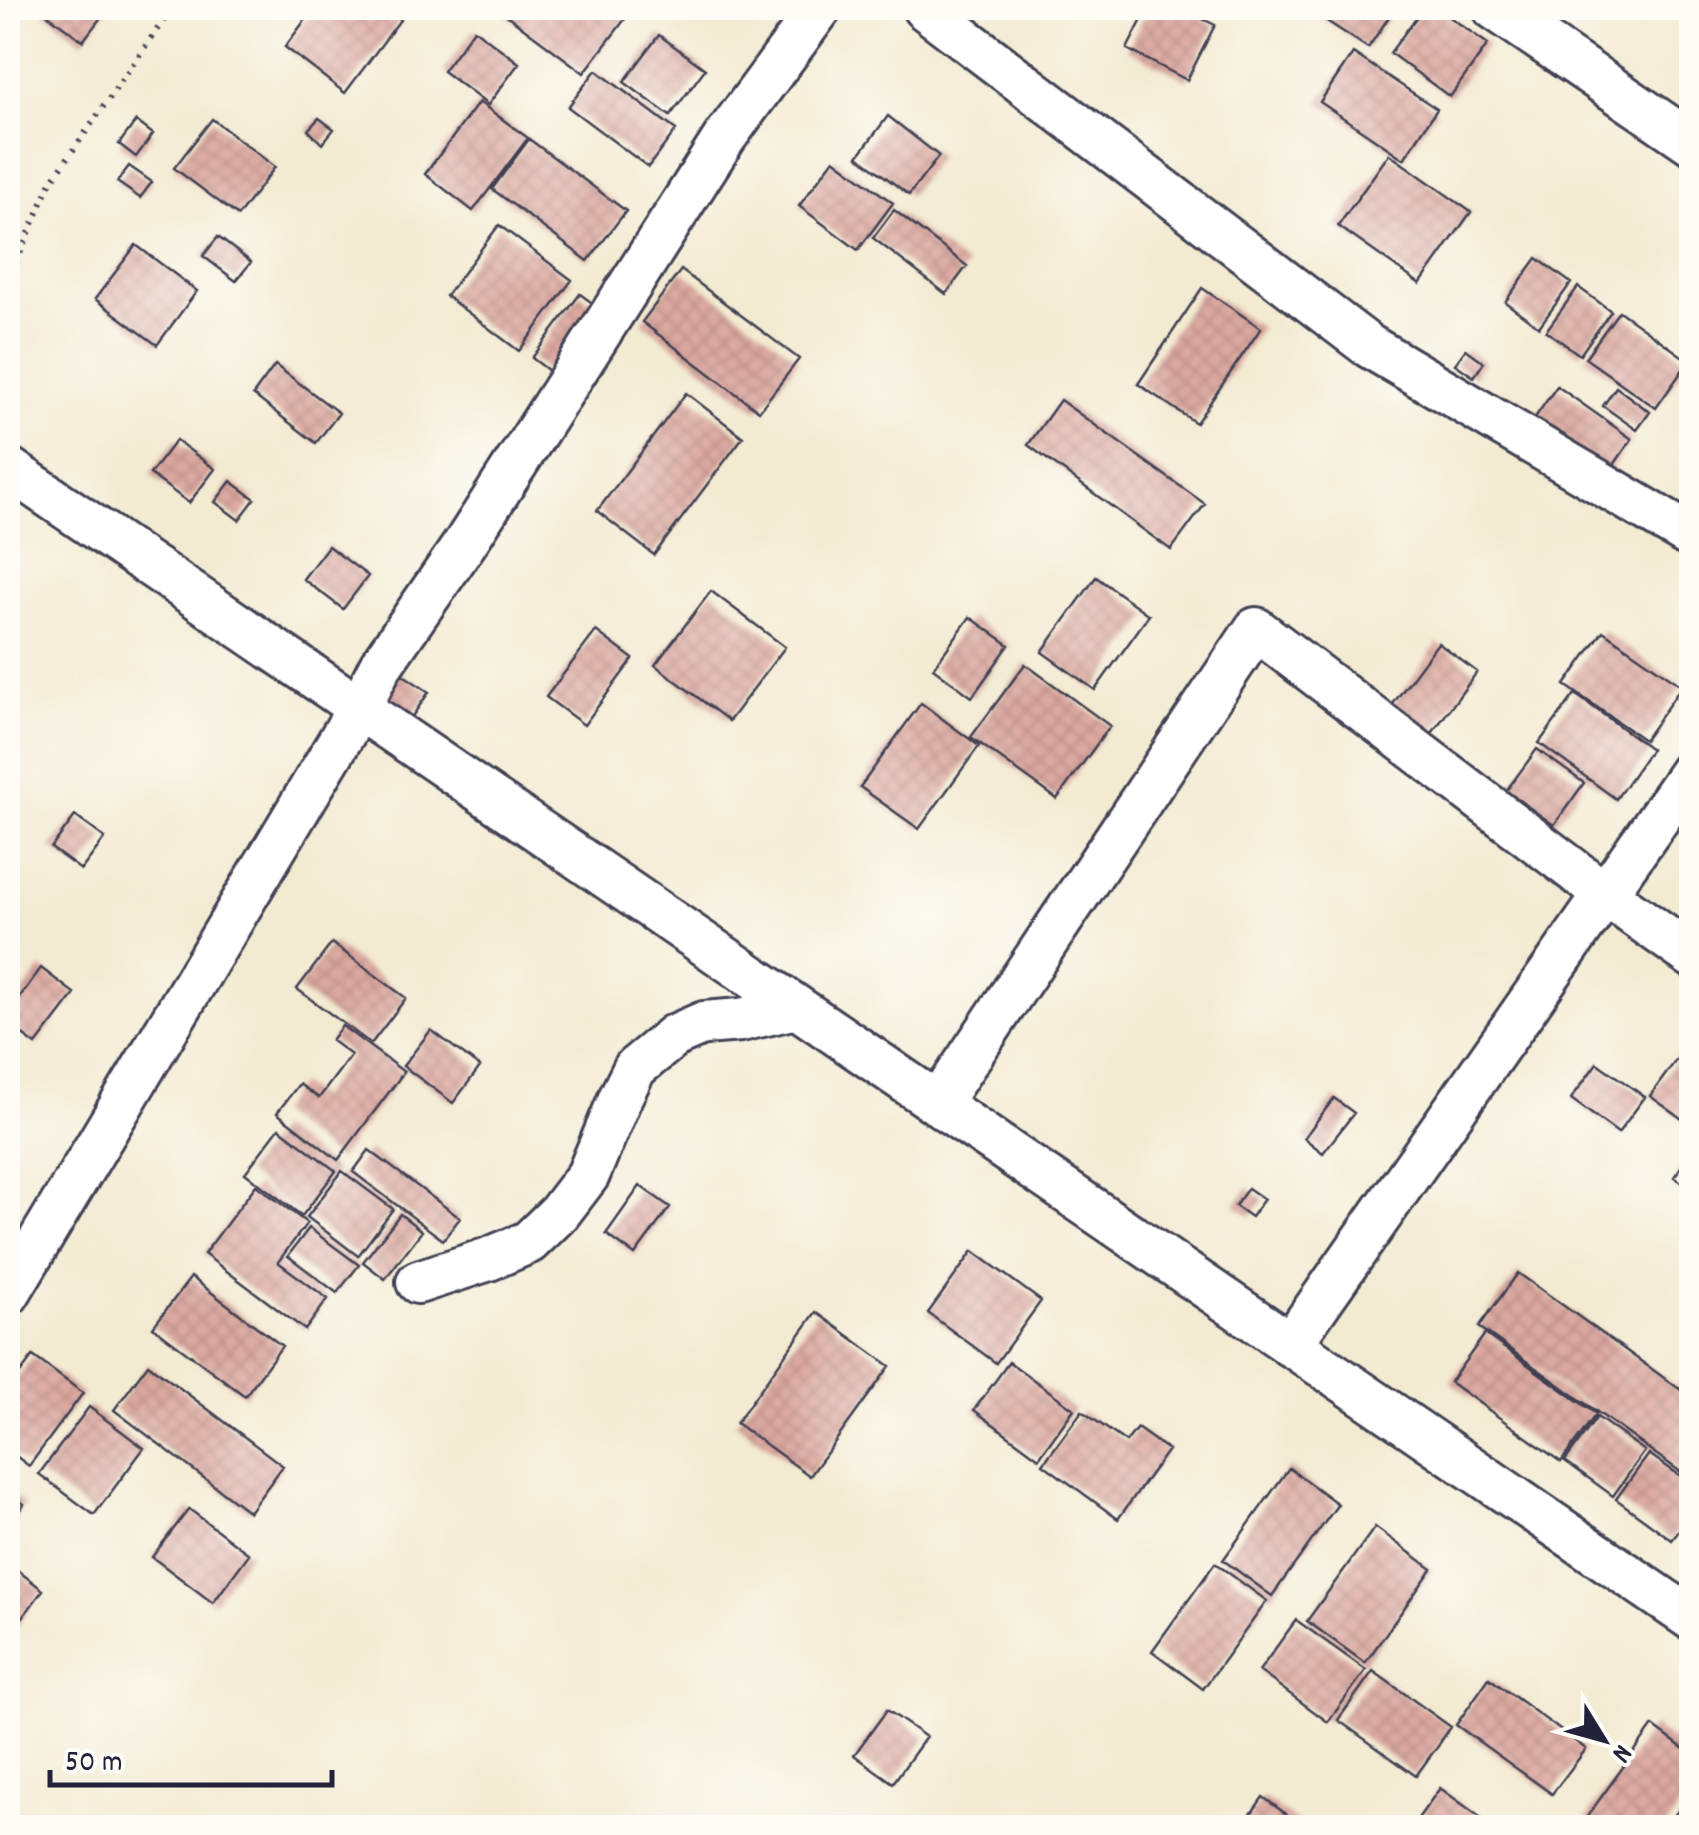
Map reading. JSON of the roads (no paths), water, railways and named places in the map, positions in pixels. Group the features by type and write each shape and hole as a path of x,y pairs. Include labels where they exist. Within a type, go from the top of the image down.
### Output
{"street":[{"path":"8,1294 359,708 381,665 466,542 725,136 820,8"},
{"path":"924,8 1370,346 1692,538"},
{"path":"1494,8 1692,143"},
{"path":"8,468 1692,1620"},
{"path":"938,1104 1256,629 1692,956"},
{"path":"1290,1345 1692,770"},
{"path":"418,1282 529,1242 559,1213 588,1175 635,1068 674,1036 704,1024 796,1007"}],"waterway":[{"path":"8,1814 33,1828"}]}
